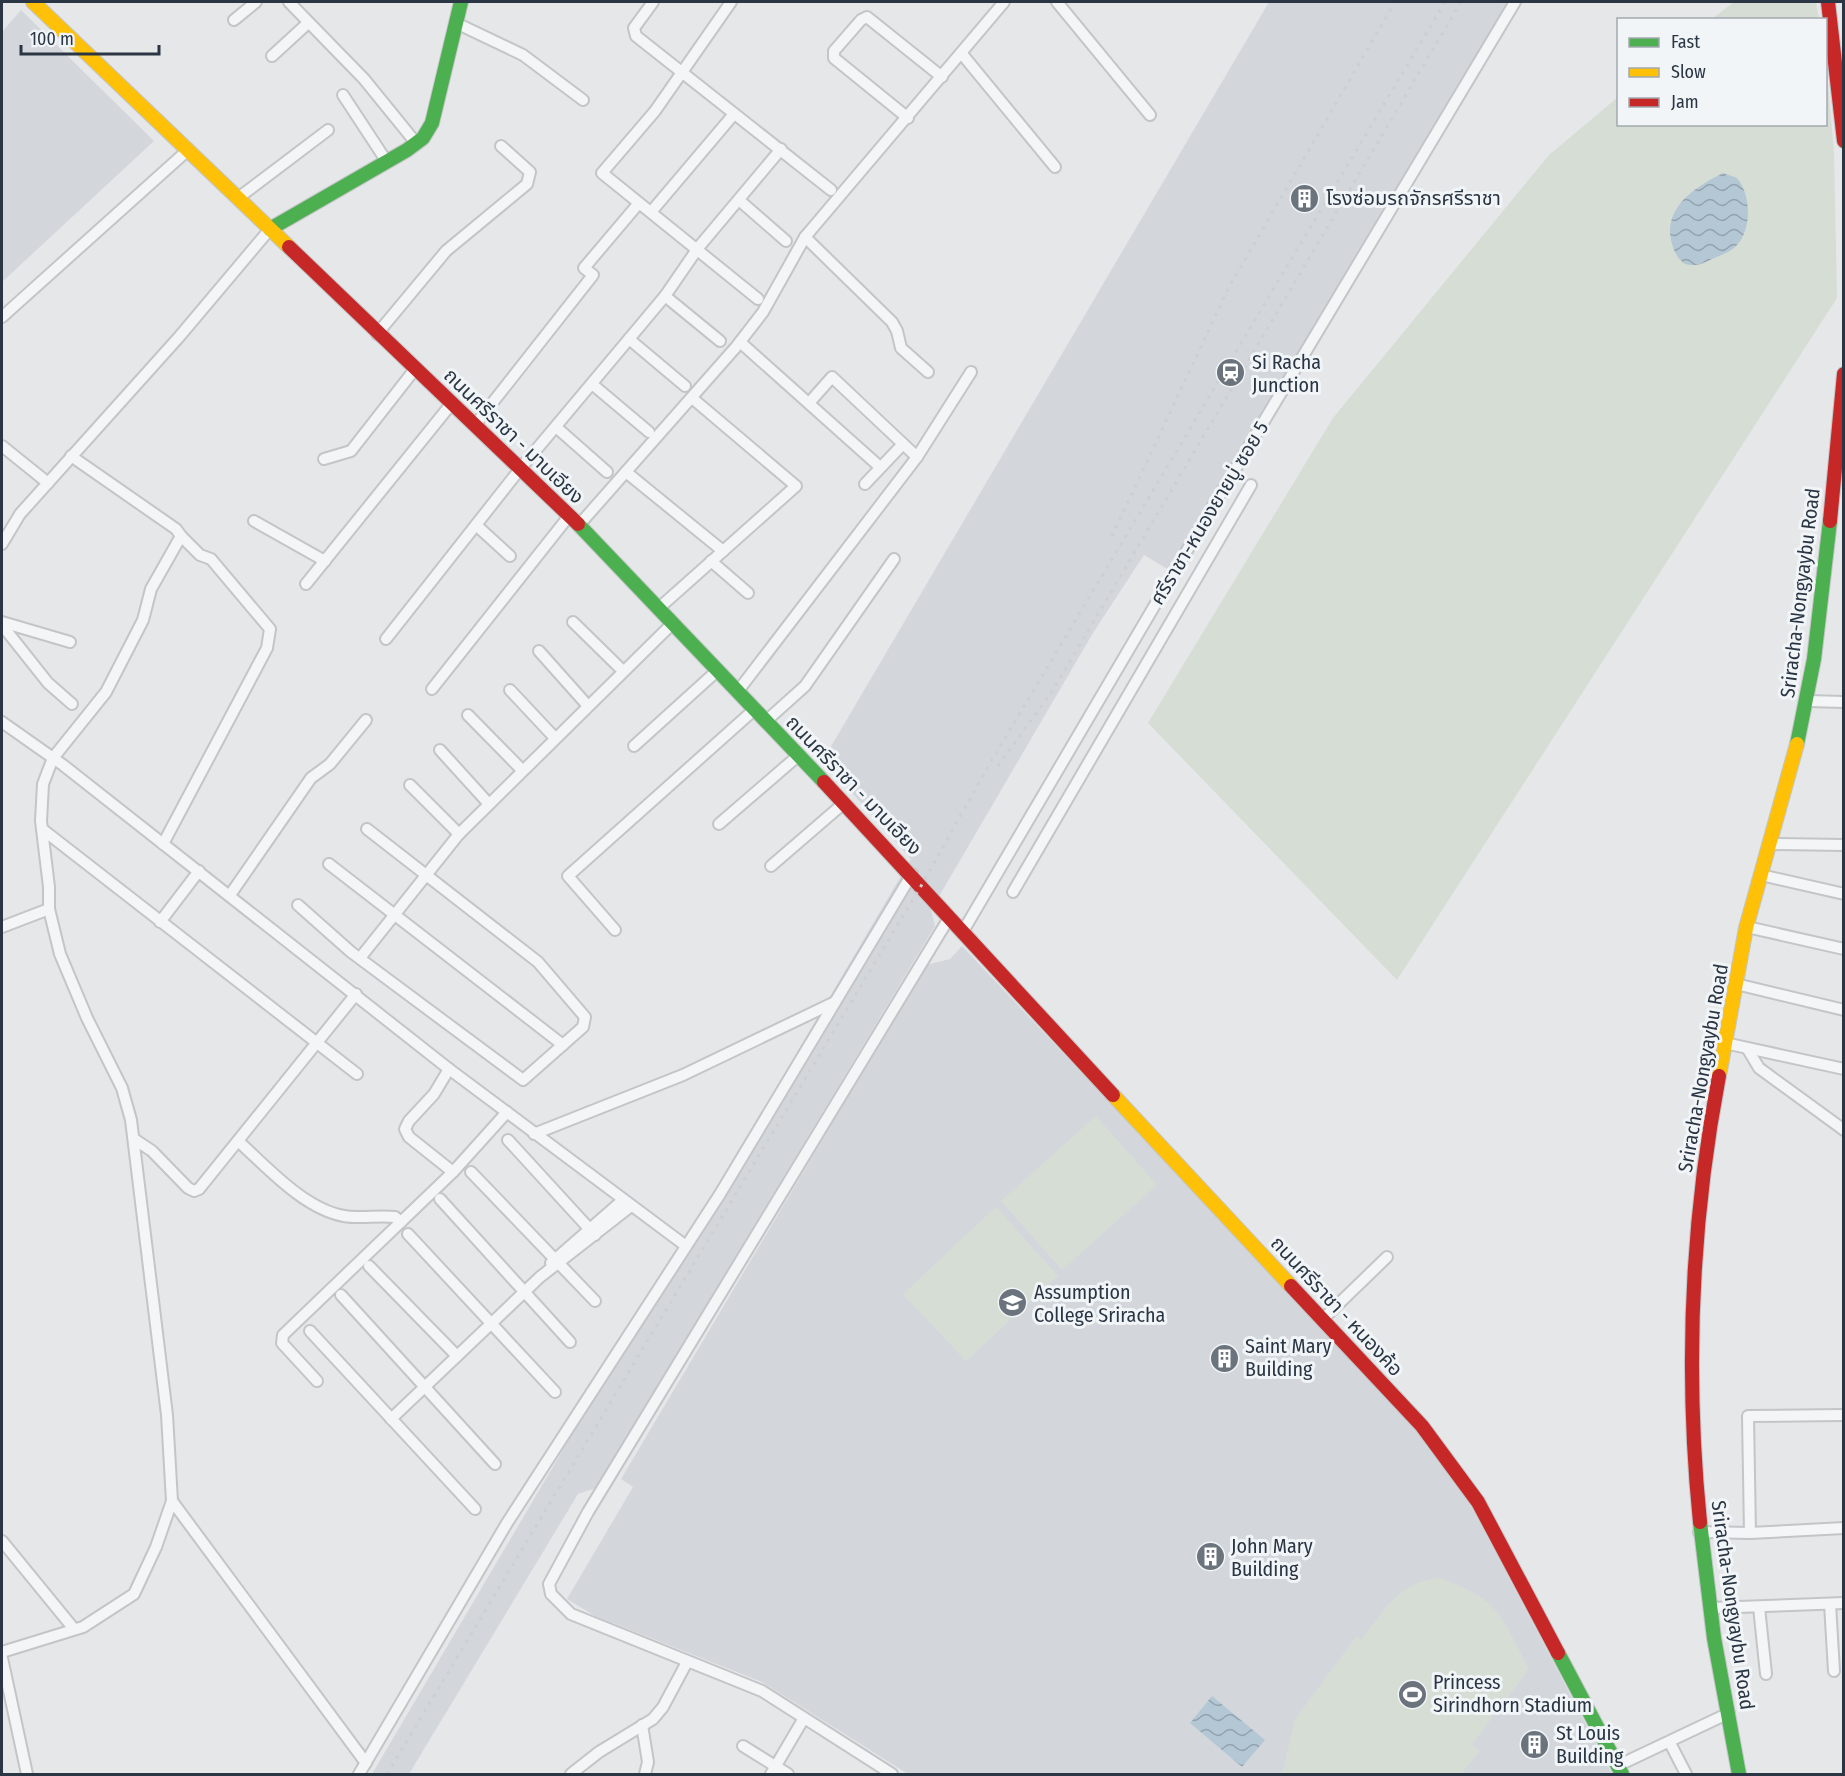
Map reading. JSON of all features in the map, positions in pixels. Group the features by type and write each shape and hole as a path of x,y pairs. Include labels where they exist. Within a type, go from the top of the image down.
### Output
{"main road":[{"name":"ถนนศรีราชา - มาบเอียง","path":"33,2 574,521 912,874 949,918"},
{"path":"270,229 387,162 423,138 432,123 461,2"},
{"path":"1828,2 1840,56 1844,141"},
{"name":"Sriracha-Nongyaybu Road","path":"1740,1774 1708,1601 1699,1532 1692,1377 1697,1221 1725,1043 1747,927 1806,701 1824,575 1844,374"},
{"name":"ถนนศรีราชา - หนองค้อ","path":"949,918 1324,1318 1422,1426 1478,1502 1619,1770"}],"street":[{"path":"234,20 256,2"},
{"path":"289,2 364,79 416,143"},
{"path":"653,2 633,28 636,36 831,190"},
{"path":"731,2 655,111 602,173 698,248 758,299"},
{"path":"432,689 574,521 626,472 740,342 763,312 805,237 1004,2"},
{"path":"1057,2 1150,115"},
{"name":"ศรีราชา-หนองยายบู่ ซอย 5","path":"962,933 1515,2"},
{"path":"908,118 834,58 834,51 861,20 867,17 942,77"},
{"path":"272,57 308,22"},
{"path":"456,24 523,55 583,100"},
{"path":"962,54 1055,167"},
{"path":"343,95 387,162"},
{"path":"651,212 734,114"},
{"path":"238,198 328,130"},
{"path":"377,334 446,251 527,184 530,172 501,146"},
{"path":"386,639 520,469 665,296 698,248 781,149"},
{"path":"2,317 188,150"},
{"path":"738,200 786,241"},
{"path":"475,425 593,275 584,268 639,203"},
{"path":"2,544 20,514 179,337 270,229"},
{"path":"805,237 892,322 901,348 928,372"},
{"path":"665,296 720,341"},
{"path":"629,339 685,386"},
{"path":"740,342 880,467"},
{"path":"324,459 351,451 416,369"},
{"path":"738,691 917,457 971,372"},
{"path":"808,403 832,377 917,457"},
{"path":"592,384 649,432"},
{"path":"659,608 796,486 692,398"},
{"path":"306,584 452,403"},
{"path":"556,427 607,472"},
{"path":"865,484 903,444"},
{"path":"2,446 48,483"},
{"path":"71,456 176,529 200,555 211,559 270,629 267,648 164,844"},
{"path":"626,472 723,551"},
{"path":"1013,892 1251,485"},
{"path":"254,521 325,561"},
{"path":"476,525 510,556"},
{"path":"2,1652 83,1627 134,1594 156,1547 172,1501 167,1415 134,1139 122,1088 60,954 49,909 49,887 42,829 43,784 53,758 106,692 143,620 151,589 181,536"},
{"path":"766,721 805,686 894,559"},
{"path":"711,561 748,593"},
{"path":"573,622 623,671"},
{"path":"2,623 70,642"},
{"path":"2,623 48,683 72,704"},
{"path":"360,958 459,834 672,623"},
{"path":"539,651 588,706"},
{"path":"634,746 718,670"},
{"path":"510,690 555,738"},
{"path":"1806,701 1844,702"},
{"path":"615,930 568,876 755,709"},
{"path":"468,715 522,770"},
{"path":"230,896 311,778 330,764 366,720"},
{"path":"2,722 53,758 199,871 449,1069 686,1246"},
{"path":"440,750 489,804"},
{"path":"1069,751 1087,763"},
{"path":"719,824 799,755"},
{"path":"410,785 459,834"},
{"path":"771,866 844,803"},
{"path":"298,905 360,958 523,1080 583,1028 585,1017 538,962 367,828"},
{"path":"42,829 357,1074"},
{"path":"1770,844 1844,845"},
{"path":"329,864 393,916 563,1045"},
{"path":"160,922 199,871"},
{"path":"359,1774 507,1523 686,1246 912,874"},
{"path":"1761,875 1844,894"},
{"path":"2,927 49,909"},
{"path":"892,1774 762,1691 571,1614 551,1594 549,1584 600,1492 949,918"},
{"path":"1747,927 1844,949"},
{"path":"1736,984 1844,1010"},
{"path":"134,1139 152,1151 164,1166 194,1191 199,1189 356,994"},
{"path":"534,1134 682,1075 835,1002"},
{"path":"1725,1043 1844,1069"},
{"path":"1747,1048 1759,1068 1844,1130"},
{"path":"449,1069 434,1094 409,1121 405,1129 409,1137 453,1173"},
{"path":"317,1381 282,1343 283,1335 453,1173 507,1112"},
{"path":"508,1140 592,1232"},
{"path":"238,1141 294,1192 324,1210 344,1216 395,1217 401,1222"},
{"path":"471,1172 595,1301"},
{"path":"440,1199 570,1342"},
{"path":"391,1419 558,1260 627,1203"},
{"path":"408,1234 555,1392"},
{"path":"1324,1318 1387,1257"},
{"path":"369,1266 457,1356"},
{"path":"341,1295 495,1464"},
{"path":"310,1330 475,1509"},
{"path":"1750,1533 1748,1416 1844,1415"},
{"path":"172,1501 366,1763"},
{"path":"1699,1532 1750,1533 1844,1528"},
{"path":"2,1540 74,1629"},
{"path":"1708,1601 1760,1607 1844,1603"},
{"path":"1830,1604 1834,1671"},
{"path":"1760,1607 1766,1674"},
{"path":"2,1658 27,1774"},
{"path":"571,1774 599,1752 653,1719 663,1707 687,1662"},
{"path":"1619,1770 1729,1713"},
{"path":"773,1770 804,1718"},
{"path":"642,1725 648,1762 645,1774"},
{"path":"1670,1743 1686,1774"},
{"path":"743,1746 773,1770 788,1774"}],"shaded area":[{"path":"1269,2 1509,2 1169,570 1144,555 1093,633 931,910 935,926 596,1488 578,1494 409,1774 372,1774 911,859 823,760"},
{"path":"1734,2 1816,2 1819,18 1713,18"},
{"path":"21,10 154,141 2,282 2,32"},
{"path":"1827,72 1834,153 1837,298 1397,980 1148,723 1333,418 1549,155 1617,98 1617,126 1827,126"},
{"name":"Assumption College Sriracha","path":"962,946 1413,1424 1461,1487 1612,1774 908,1774 762,1682 595,1616 567,1599 633,1487 621,1479 926,965 950,959"},
{"path":"1096,1116 1157,1185 1062,1270 1001,1201"},
{"path":"996,1207 1058,1276 966,1361 903,1294"},
{"name":"Princess Sirindhorn Stadium","path":"1440,1578 1488,1602 1505,1623 1529,1669 1472,1744 1480,1751 1461,1774 1279,1774 1284,1767 1295,1719 1356,1637 1361,1640 1385,1608 1403,1591 1413,1585"}],"water":[{"path":"1723,173 1737,178 1745,193 1748,212 1742,238 1729,251 1705,262 1685,264 1678,257 1671,240 1670,228 1673,217 1678,207 1693,191"},
{"path":"1212,1696 1265,1740 1242,1767 1190,1723"}],"railway":[{"path":"1112,536 1229,287 1395,2"},
{"path":"387,1774 921,886 989,765 1445,2"},
{"path":"998,766 1053,690 1461,2"}],"traffic: fast":[{"path":"270,229 407,150 423,138 432,123 461,2"},
{"path":"1797,744 1814,659 1830,521"},
{"path":"578,524 824,782"},
{"path":"1700,1522 1714,1638 1739,1774"},
{"path":"1558,1653 1622,1774"}],"traffic: slow":[{"path":"33,2 289,247"},
{"path":"1719,1076 1746,928 1797,744"},
{"path":"1113,1095 1291,1286"}],"traffic: jam":[{"path":"1828,2 1844,141"},
{"path":"289,247 578,524"},
{"path":"1830,521 1844,374"},
{"path":"824,782 1113,1095"},
{"path":"1700,1522 1693,1410 1693,1298 1702,1187 1719,1076"},
{"path":"1291,1286 1422,1426 1478,1502 1558,1653"}],"place":[{"name":"โรงซ่อมรถจักรศรีราชา","path":"1305,198"},
{"name":"Si Racha Junction","path":"1231,373"},
{"name":"Assumption College Sriracha","path":"1013,1303"},
{"name":"Saint Mary Building","path":"1224,1358"},
{"name":"John Mary Building","path":"1210,1557"},
{"name":"Princess Sirindhorn Stadium","path":"1412,1694"},
{"name":"St Louis Building","path":"1535,1745"}]}
